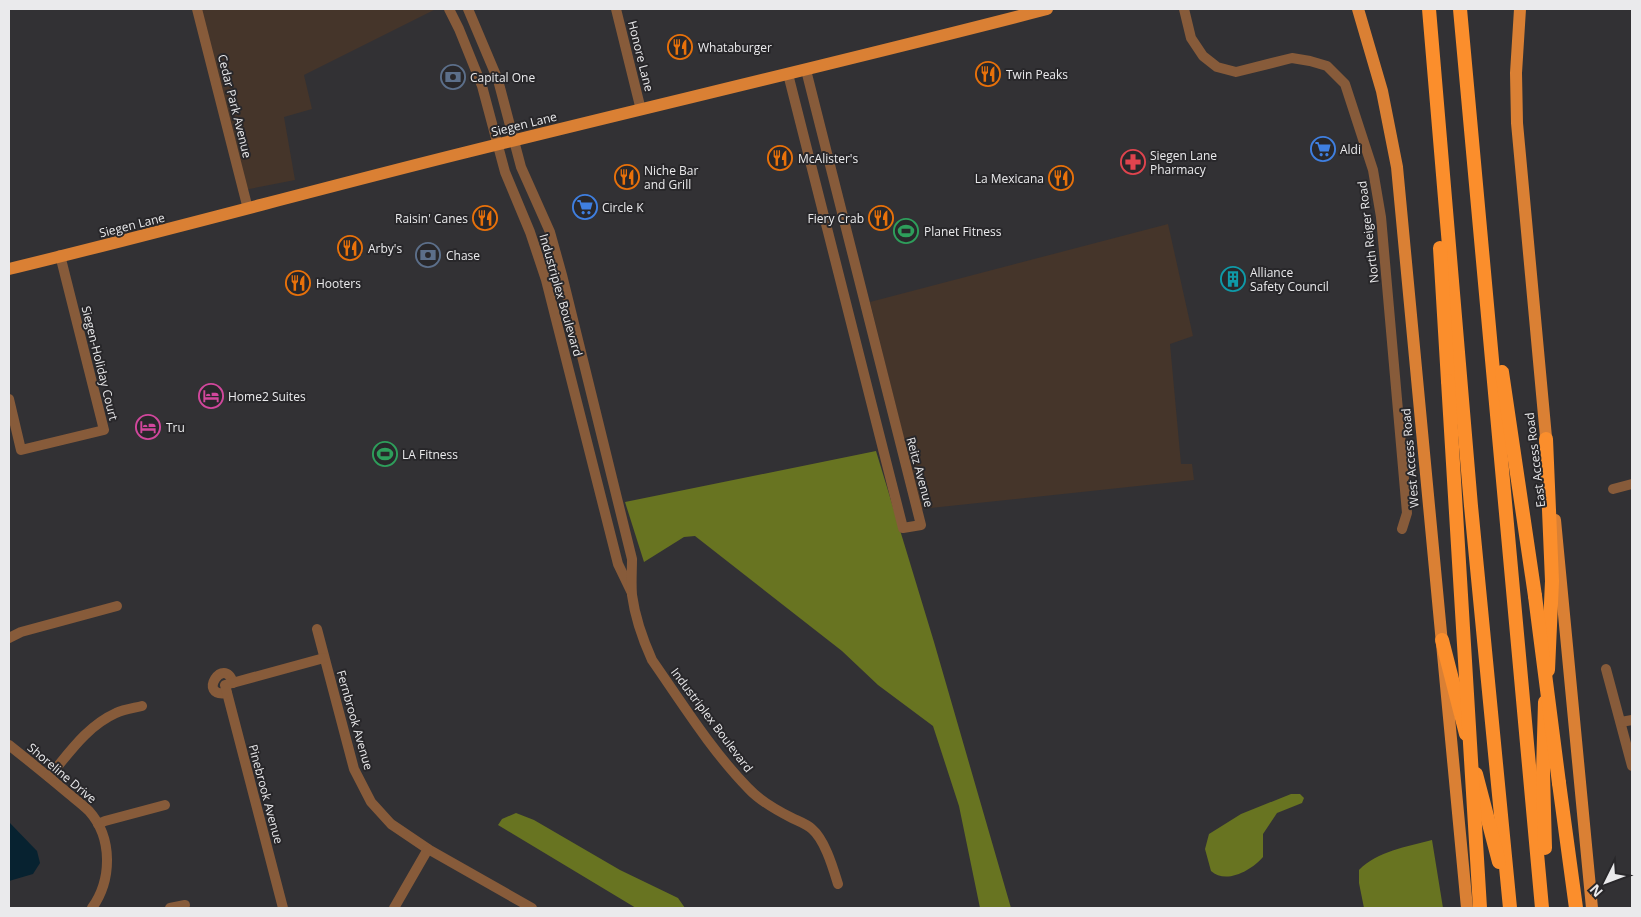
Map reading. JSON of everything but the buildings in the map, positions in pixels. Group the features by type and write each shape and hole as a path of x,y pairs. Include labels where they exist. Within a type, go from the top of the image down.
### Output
{"highway":[{"path":"1428,9 1472,515 1509,906"},
{"path":"1460,9 1542,908"},
{"path":"1438,110 1436,181 1480,908"},
{"path":"1481,232 1506,396 1576,908"},
{"path":"1546,439 1552,581 1543,756 1547,908"},
{"path":"1442,640 1509,906"}],"main road":[{"name":"Siegen Lane","path":"9,269 499,144 806,70 1046,9"},
{"name":"West Access Road","path":"1358,9 1382,91 1397,167 1467,908"},
{"name":"East Access Road","path":"1520,9 1516,73 1518,146 1546,439 1552,478 1592,908"}],"street":[{"name":"Cedar Park Avenue","path":"197,9 248,209"},
{"name":"Industriplex Boulevard","path":"449,9 482,86 505,172 530,232 546,280 618,564 632,594 647,649 652,660 670,686 727,764 748,789 759,798 812,829 820,839 832,864 838,884"},
{"name":"Industriplex Boulevard","path":"468,9 498,80 521,167 550,232 632,559 632,594"},
{"name":"Honore Lane","path":"616,9 642,110"},
{"name":"North Reiger Road","path":"1184,9 1191,38 1203,56 1217,67 1236,72 1292,58 1310,60 1327,66 1345,84 1373,170 1381,217 1407,513 1402,529"},
{"name":"Reitz Avenue","path":"788,74 903,528 921,525 806,70"},
{"name":"Siegen-Holiday Court","path":"9,399 22,450 104,430 60,255"},
{"path":"1613,489 1632,484"},
{"path":"9,638 21,632 117,606"},
{"name":"Fernbrook Avenue","path":"318,629 354,769 371,802 391,824 428,849 519,905 532,908"},
{"name":"Pinebrook Avenue","path":"283,908 228,687 324,658"},
{"path":"1606,669 1632,766"},
{"path":"49,777 88,730 103,719 118,712 142,706"},
{"path":"1621,722 1632,720"},
{"name":"Shoreline Drive","path":"9,745 89,811 98,824 106,852 107,866 106,880 95,907"},
{"path":"98,824 165,805"},
{"path":"394,908 428,849"},
{"path":"170,908 185,905"}],"shaded area":[{"path":"198,9 436,9 304,75 312,109 284,117 295,180 244,190"},
{"path":"1168,224 1193,336 1170,344 1181,464 1192,464 1194,480 921,509 870,302"}],"green space":[{"path":"876,451 934,642 1011,908 980,908 959,806 933,726 878,685 842,651 695,536 684,537 644,562 625,502"},
{"path":"1291,794 1300,794 1304,798 1302,803 1277,813 1263,834 1263,857 1258,862 1246,871 1231,876 1224,877 1211,871 1205,849 1209,834 1241,814"},
{"path":"516,813 534,820 620,870 678,898 685,908 636,908 498,825 502,819"},
{"path":"1432,840 1443,908 1364,908 1359,883 1359,870 1384,854"}],"water":[{"path":"9,822 37,851 40,863 33,874 9,881"}],"place":[{"name":"Whataburger","path":"680,47"},
{"name":"Twin Peaks","path":"988,74"},
{"name":"Capital One","path":"453,77"},
{"name":"Aldi","path":"1323,149"},
{"name":"McAlister's","path":"780,158"},
{"name":"Siegen Lane Pharmacy","path":"1133,162"},
{"name":"Niche Bar and Grill","path":"627,177"},
{"name":"La Mexicana","path":"1061,178"},
{"name":"Circle K","path":"585,207"},
{"name":"Raisin' Canes","path":"485,218"},
{"name":"Fiery Crab","path":"881,218"},
{"name":"Planet Fitness","path":"906,231"},
{"name":"Arby's","path":"350,248"},
{"name":"Chase","path":"428,255"},
{"name":"Alliance Safety Council","path":"1233,279"},
{"name":"Hooters","path":"298,283"},
{"name":"Home2 Suites","path":"211,396"},
{"name":"Tru","path":"148,427"},
{"name":"LA Fitness","path":"385,454"}]}
